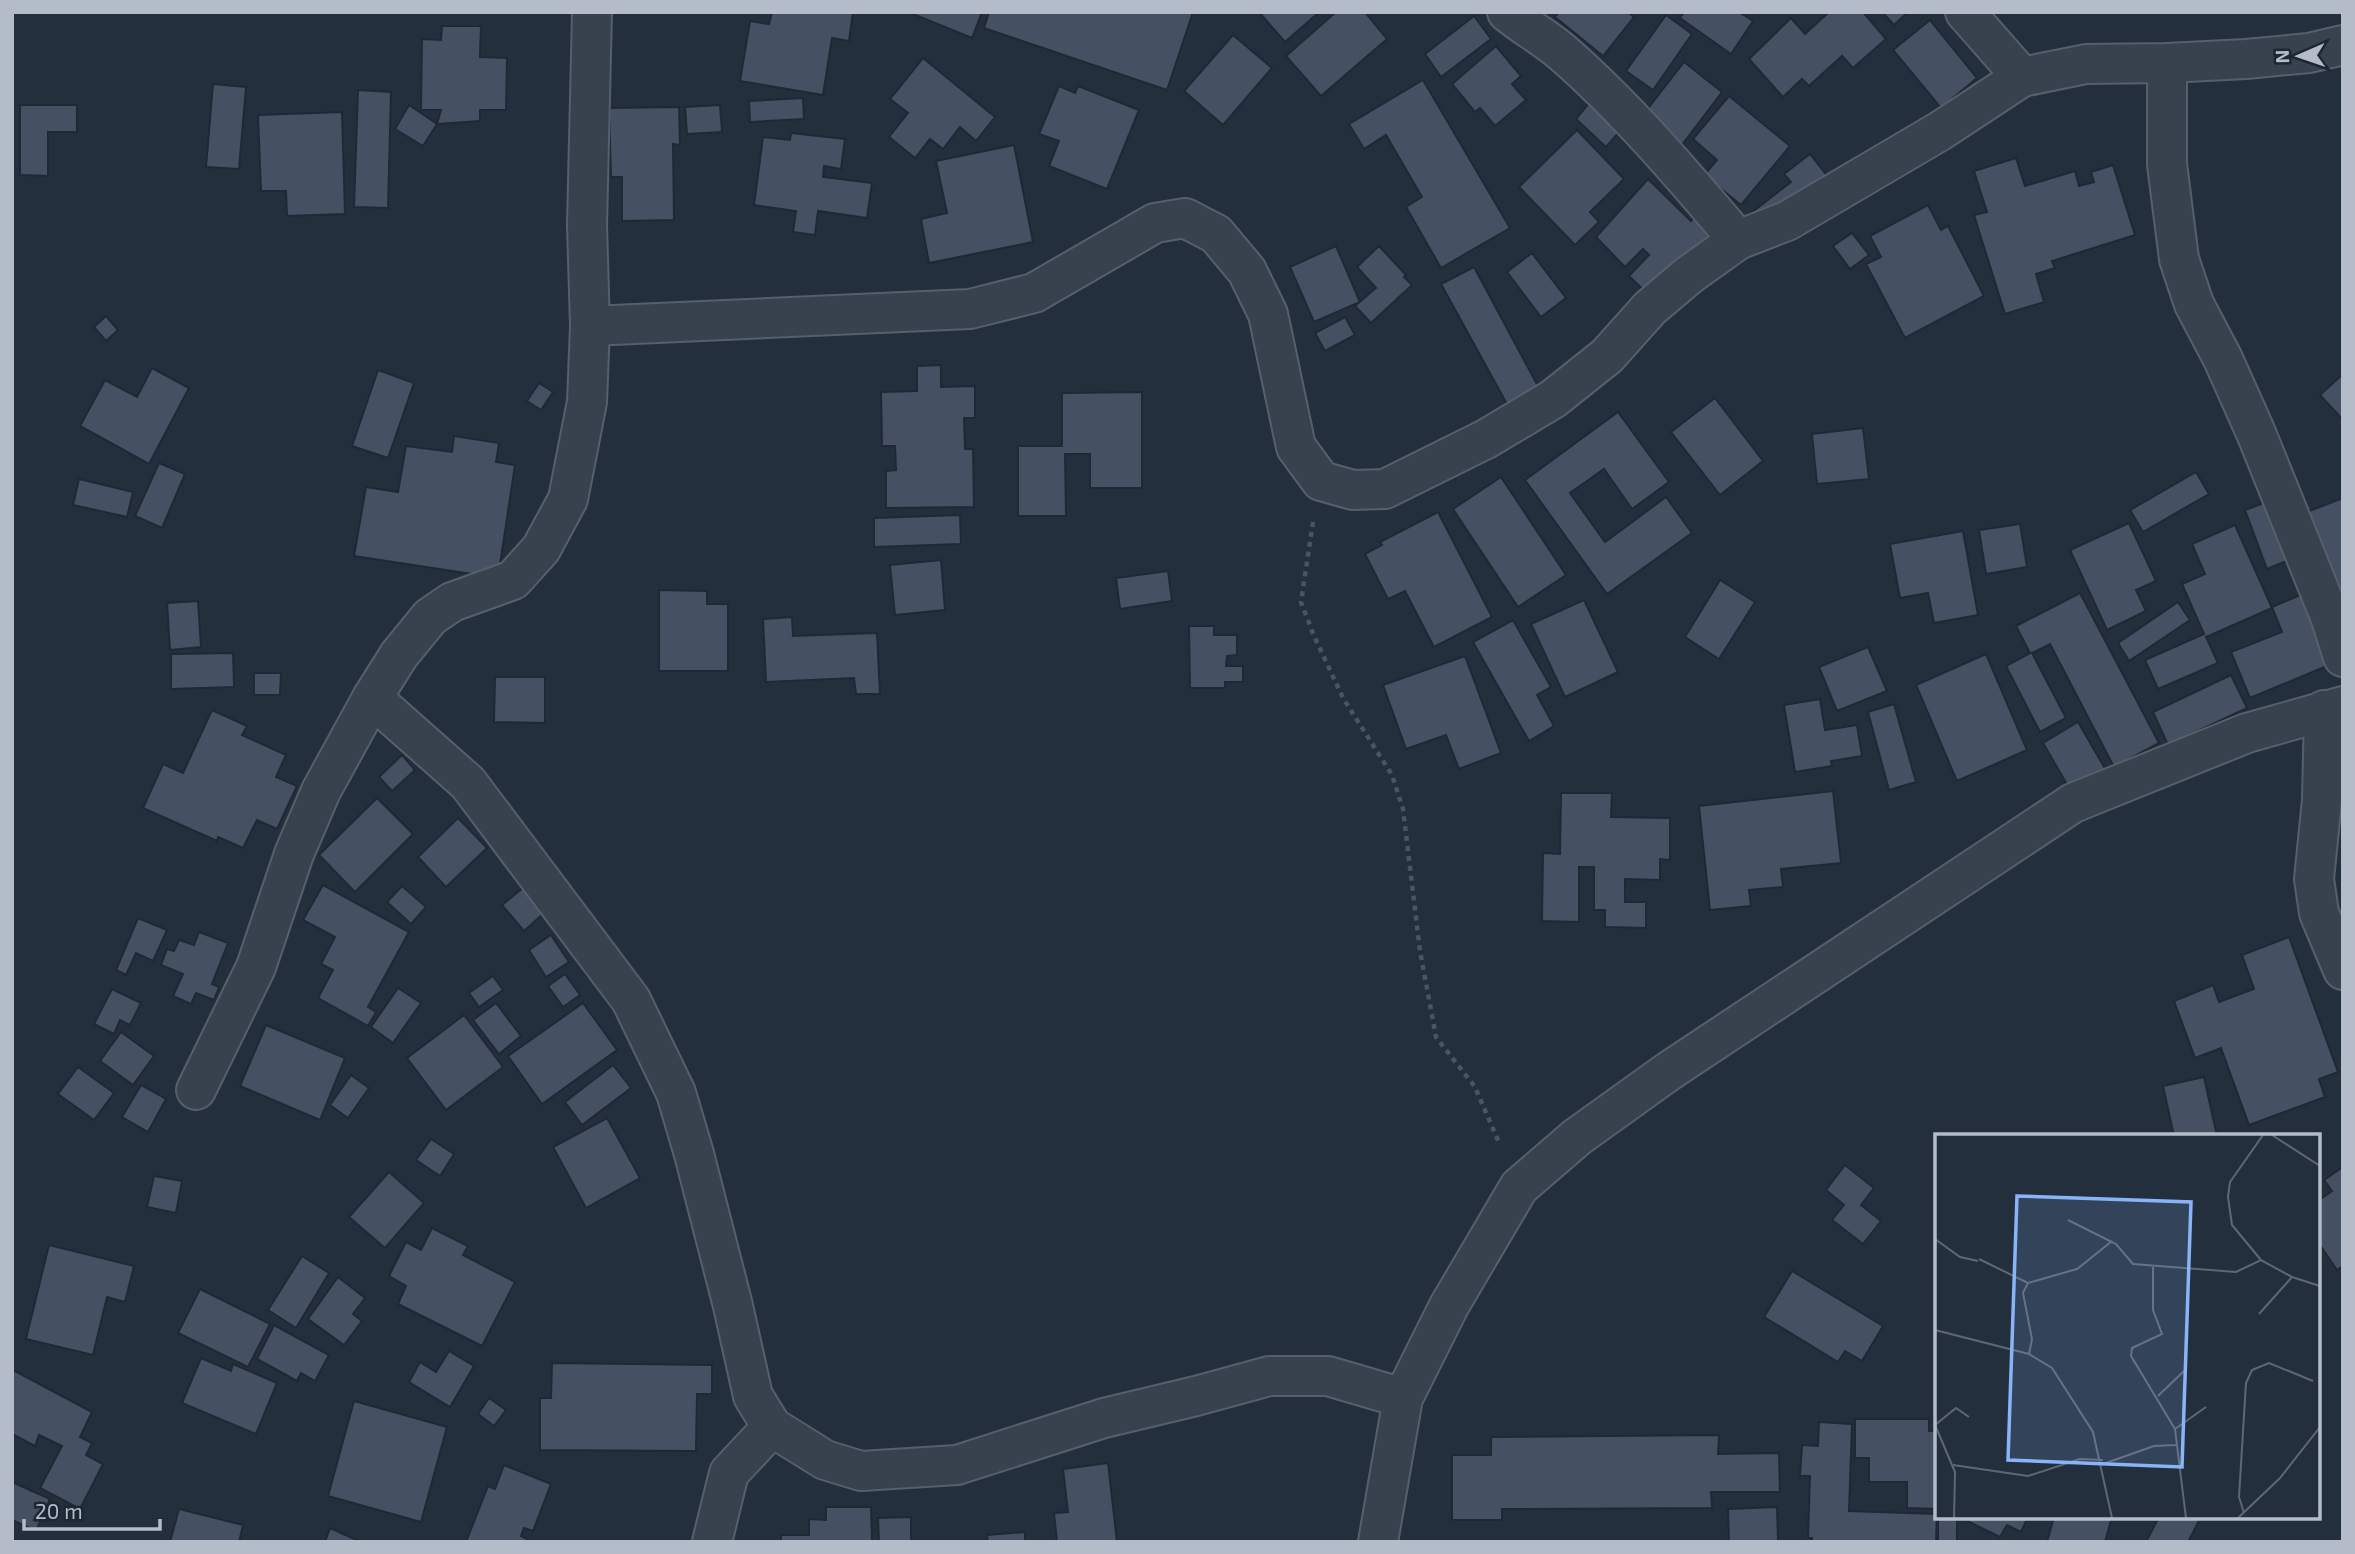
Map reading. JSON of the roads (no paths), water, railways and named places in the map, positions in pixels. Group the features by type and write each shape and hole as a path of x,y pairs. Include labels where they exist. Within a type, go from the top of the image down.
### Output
{"street":[{"path":"197,1090 256,967 294,854 321,791 372,698 399,655 430,617 452,602 513,580 541,549 568,499 587,402 590,326 587,225 593,12"},
{"path":"1507,12 1561,51 1618,105 1691,183 1738,240"},
{"path":"1965,12 2022,77"},
{"path":"590,326 970,309 1034,293 1155,223 1185,218 1216,234 1247,271 1268,314 1296,447 1321,481 1353,489 1385,489 1486,439 1553,399 1607,356 1650,308 1689,275 1738,240 1787,221 1940,131 2022,77 2086,64 2167,63 2309,53 2343,45"},
{"path":"2167,63 2167,164 2179,259 2194,304 2223,359 2256,433 2331,619 2343,657"},
{"path":"372,698 468,783 631,1000 676,1093 698,1166 753,1396 772,1427 825,1460 861,1471 957,1465 1104,1418 1269,1376 1328,1376 1404,1398"},
{"path":"1378,1542 1404,1398 1449,1306 1519,1187 1577,1137 1670,1071 2073,803 2247,733 2333,708 2314,879 2319,913 2343,970"},
{"path":"712,1542 729,1473 772,1427"}]}
